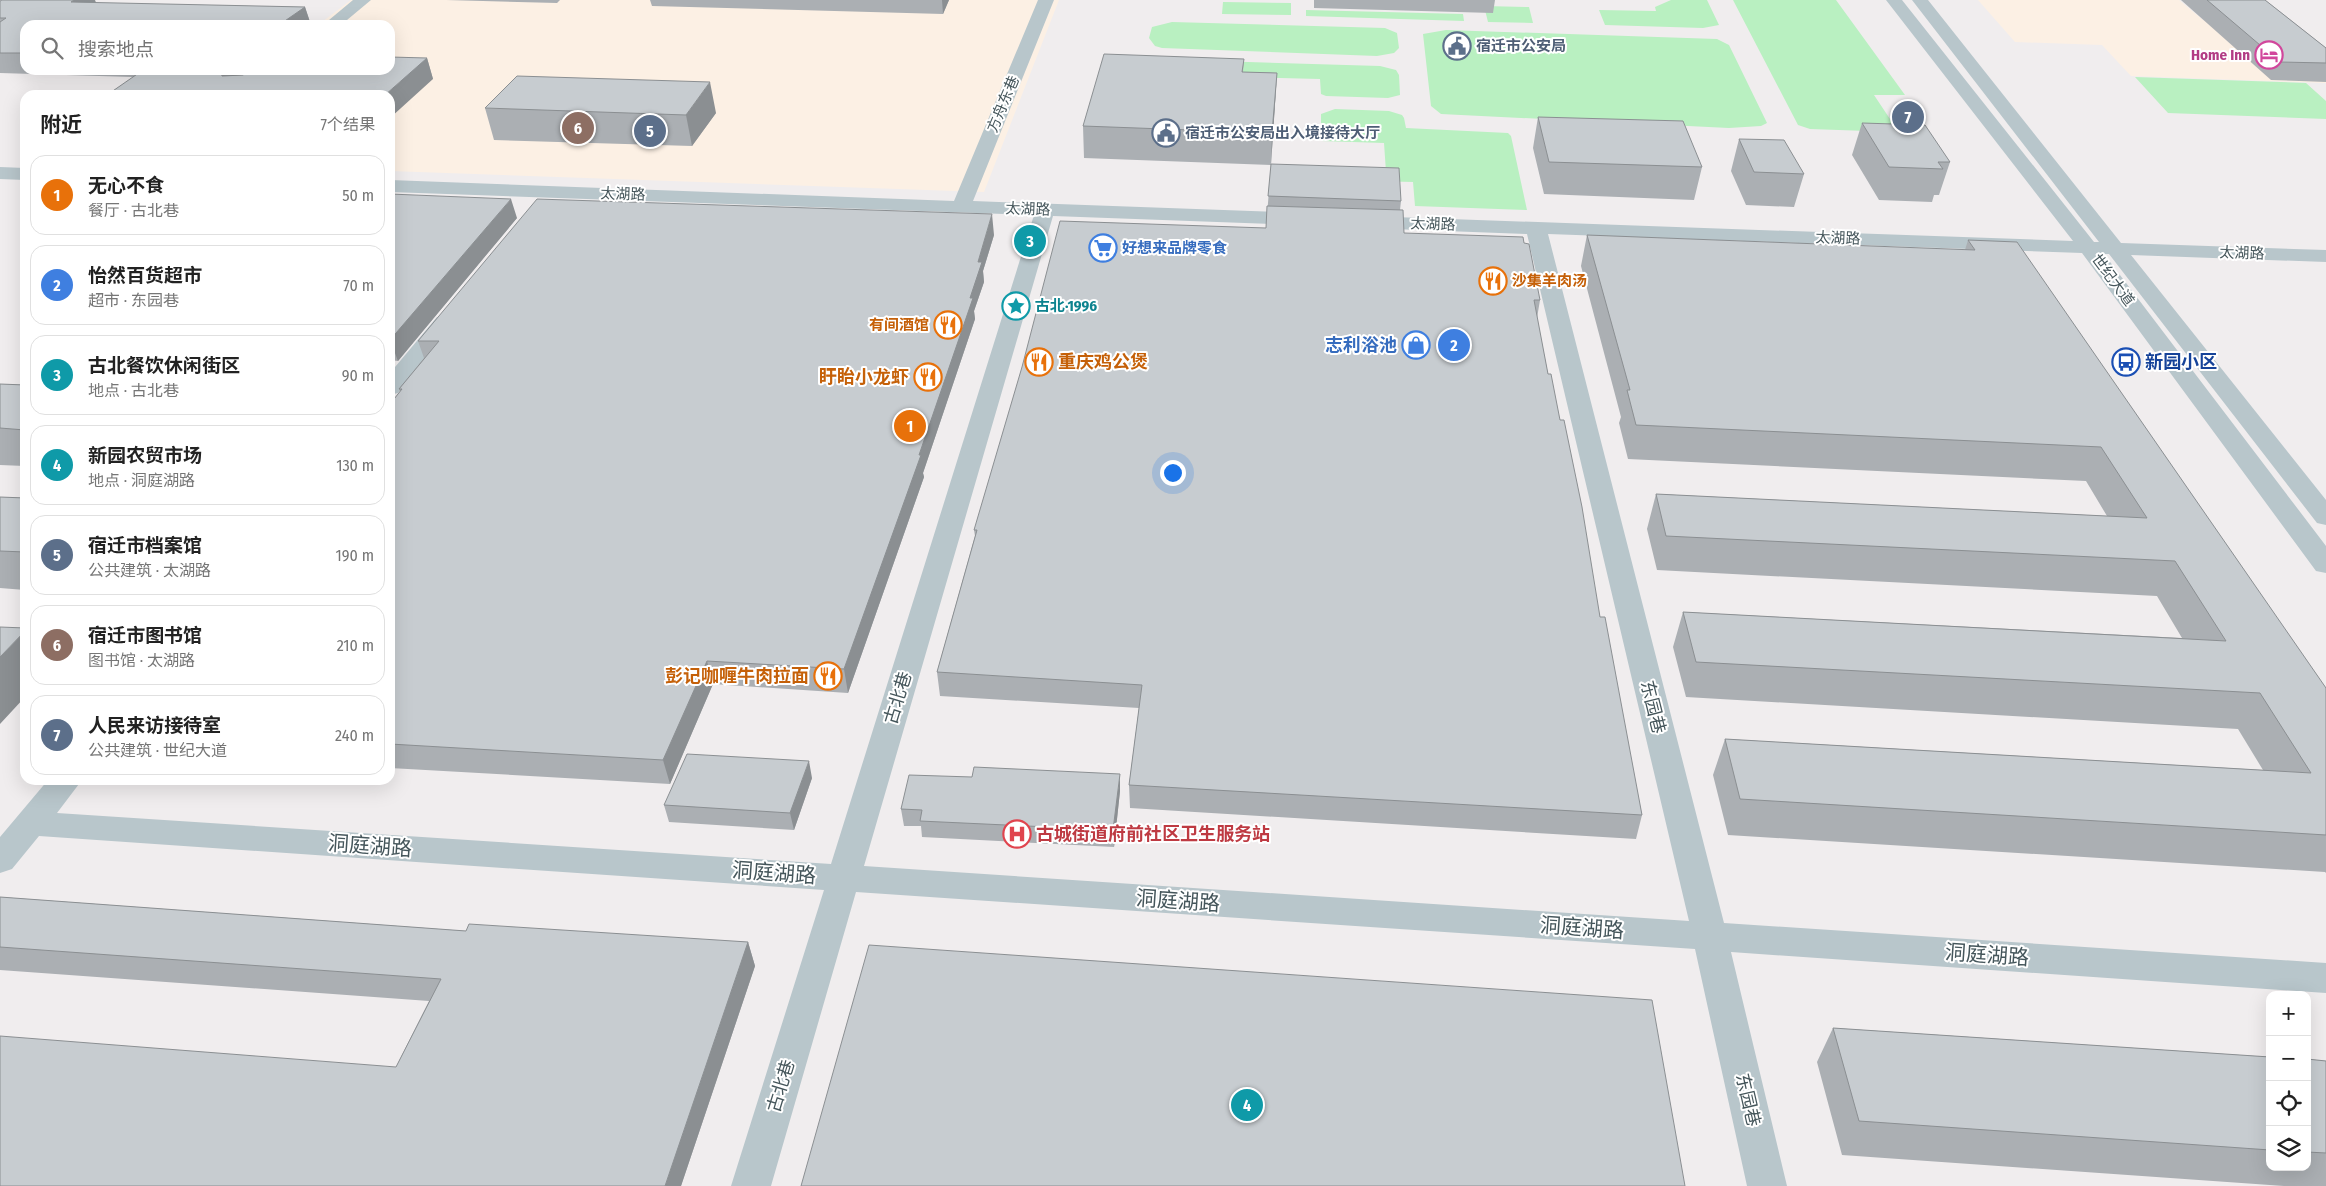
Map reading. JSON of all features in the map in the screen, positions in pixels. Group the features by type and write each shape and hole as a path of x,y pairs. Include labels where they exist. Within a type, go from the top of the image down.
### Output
{"street":[{"path":"337,20 363,0"},
{"name":"方舟东巷","path":"960,207 1046,0"},
{"name":"世纪大道","path":"1894,0 2088,247 2326,564"},
{"name":"世纪大道","path":"1920,0 2326,517"},
{"path":"0,173 20,174"},
{"name":"太湖路","path":"395,186 1322,220"},
{"path":"533,214 552,192"},
{"name":"古北巷","path":"751,1186 1045,210"},
{"name":"太湖路","path":"1351,221 2326,256"},
{"name":"东园巷","path":"1536,228 1710,937 1767,1186"},
{"path":"395,382 459,305"},
{"path":"0,860 62,785"},
{"name":"洞庭湖路","path":"31,823 2326,978"}],"shaded area":[{"path":"351,0 1059,0 984,192 395,171 395,90 258,90 357,75 395,75 395,20 325,20"},
{"path":"1978,0 2179,0 2203,20 2326,70 2326,83 2131,76 2102,45 2015,42"}],"green space":[{"path":"1671,0 1707,0 1719,25 1703,28 1605,25 1599,10 1656,11 1655,7"},
{"path":"1733,0 1836,0 1905,95 1874,95 1896,128 1896,132 1810,129 1798,125"},
{"path":"1223,2 1291,3 1291,15 1222,14"},
{"path":"1484,6 1529,7 1533,23 1488,22"},
{"path":"1306,10 1463,14 1464,21 1306,16"},
{"path":"1172,22 1385,28 1397,33 1399,48 1394,53 1377,56 1162,48 1155,46 1149,38 1152,27"},
{"path":"1446,30 1717,39 1729,45 1767,123 1761,126 1729,128 1441,114 1431,106 1423,34"},
{"path":"1119,58 1380,66 1396,70 1399,75 1400,95 1388,98 1326,96 1321,94 1320,79 1103,74"},
{"path":"2135,77 2306,83 2326,101 2326,119 2168,113"},
{"path":"1335,109 1389,111 1402,115 1406,128 1508,133 1511,136 1527,210 1415,206 1413,182 1333,180 1386,172 1384,143 1321,141 1321,114"}],"building":[{"path":"74,0 71,2 305,7 286,20 20,20 20,53 0,53 0,22 6,18 0,18 0,1"},
{"path":"2207,0 2265,0 2326,48 2326,63 2280,62"},
{"path":"1104,54 1244,59 1242,72 1277,73 1272,133 1083,126"},
{"path":"395,57 427,58 391,90 114,90 136,75 395,75"},
{"path":"517,76 710,82 686,115 485,108"},
{"path":"1538,117 1683,121 1702,167 1549,162"},
{"path":"1862,123 1925,125 1950,162 1938,162 1943,169 1889,167"},
{"path":"1739,139 1784,140 1804,174 1754,172"},
{"path":"1271,164 1399,168 1401,201 1268,196"},
{"path":"395,194 511,199 395,334"},
{"path":"537,199 992,214 978,262 982,262 970,298 973,298 919,455 921,455 844,669 707,661 663,760 395,744 395,398 402,389 399,389 439,341 418,341"},
{"path":"1267,206 1403,210 1404,233 1523,237 1524,243 1529,244 1540,300 1534,300 1548,374 1551,374 1560,420 1564,420 1582,507 1600,617 1605,617 1642,815 1129,785 1142,685 937,672 977,530 974,530 1022,367 1060,221 1266,228"},
{"path":"1587,235 1975,250 1968,240 2017,242 2326,688 2326,835 1740,799 1725,739 2311,773 2260,693 1696,662 1683,612 2226,641 2175,561 1666,536 1656,494 2147,518 2101,447 1636,425 1627,390 1630,390"},
{"path":"0,384 20,385 20,430 0,428"},
{"path":"0,497 20,498 20,552 0,551"},
{"path":"0,627 20,628 20,636 0,657"},
{"path":"687,754 809,761 790,813 664,805"},
{"path":"974,767 1120,774 1113,830 920,821 922,810 901,809 909,775 972,777"},
{"path":"0,897 466,931 469,924 748,942 665,1186 0,1186 0,1036 396,1067 441,979 0,947"},
{"path":"869,945 1652,1000 1685,1186 801,1186"},
{"path":"1833,1028 2266,1057 2266,1150 1859,1121"},
{"path":"2311,1059 2326,1061 2326,1153 2311,1152"}],"place":[{"name":"宿迁市公安局","path":"1457,46"},
{"name":"Home Inn","path":"2269,55"},
{"name":"人民来访接待室","path":"1908,117"},
{"name":"宿迁市图书馆","path":"578,128"},
{"name":"宿迁市档案馆","path":"650,131"},
{"name":"宿迁市公安局出入境接待大厅","path":"1166,133"},
{"name":"古北餐饮休闲街区","path":"1030,241"},
{"name":"好想来品牌零食","path":"1103,248"},
{"name":"沙集羊肉汤","path":"1493,281"},
{"name":"古北·1996","path":"1016,306"},
{"name":"有间酒馆","path":"948,325"},
{"name":"志利浴池","path":"1416,345"},
{"name":"怡然百货超市","path":"1454,345"},
{"name":"重庆鸡公煲","path":"1039,362"},
{"name":"新园小区","path":"2126,362"},
{"name":"盱眙小龙虾","path":"928,377"},
{"name":"无心不食","path":"910,426"},
{"name":"彭记咖喱牛肉拉面","path":"828,676"},
{"name":"古城街道府前社区卫生服务站","path":"1017,834"},
{"name":"新园农贸市场","path":"1247,1105"}]}
